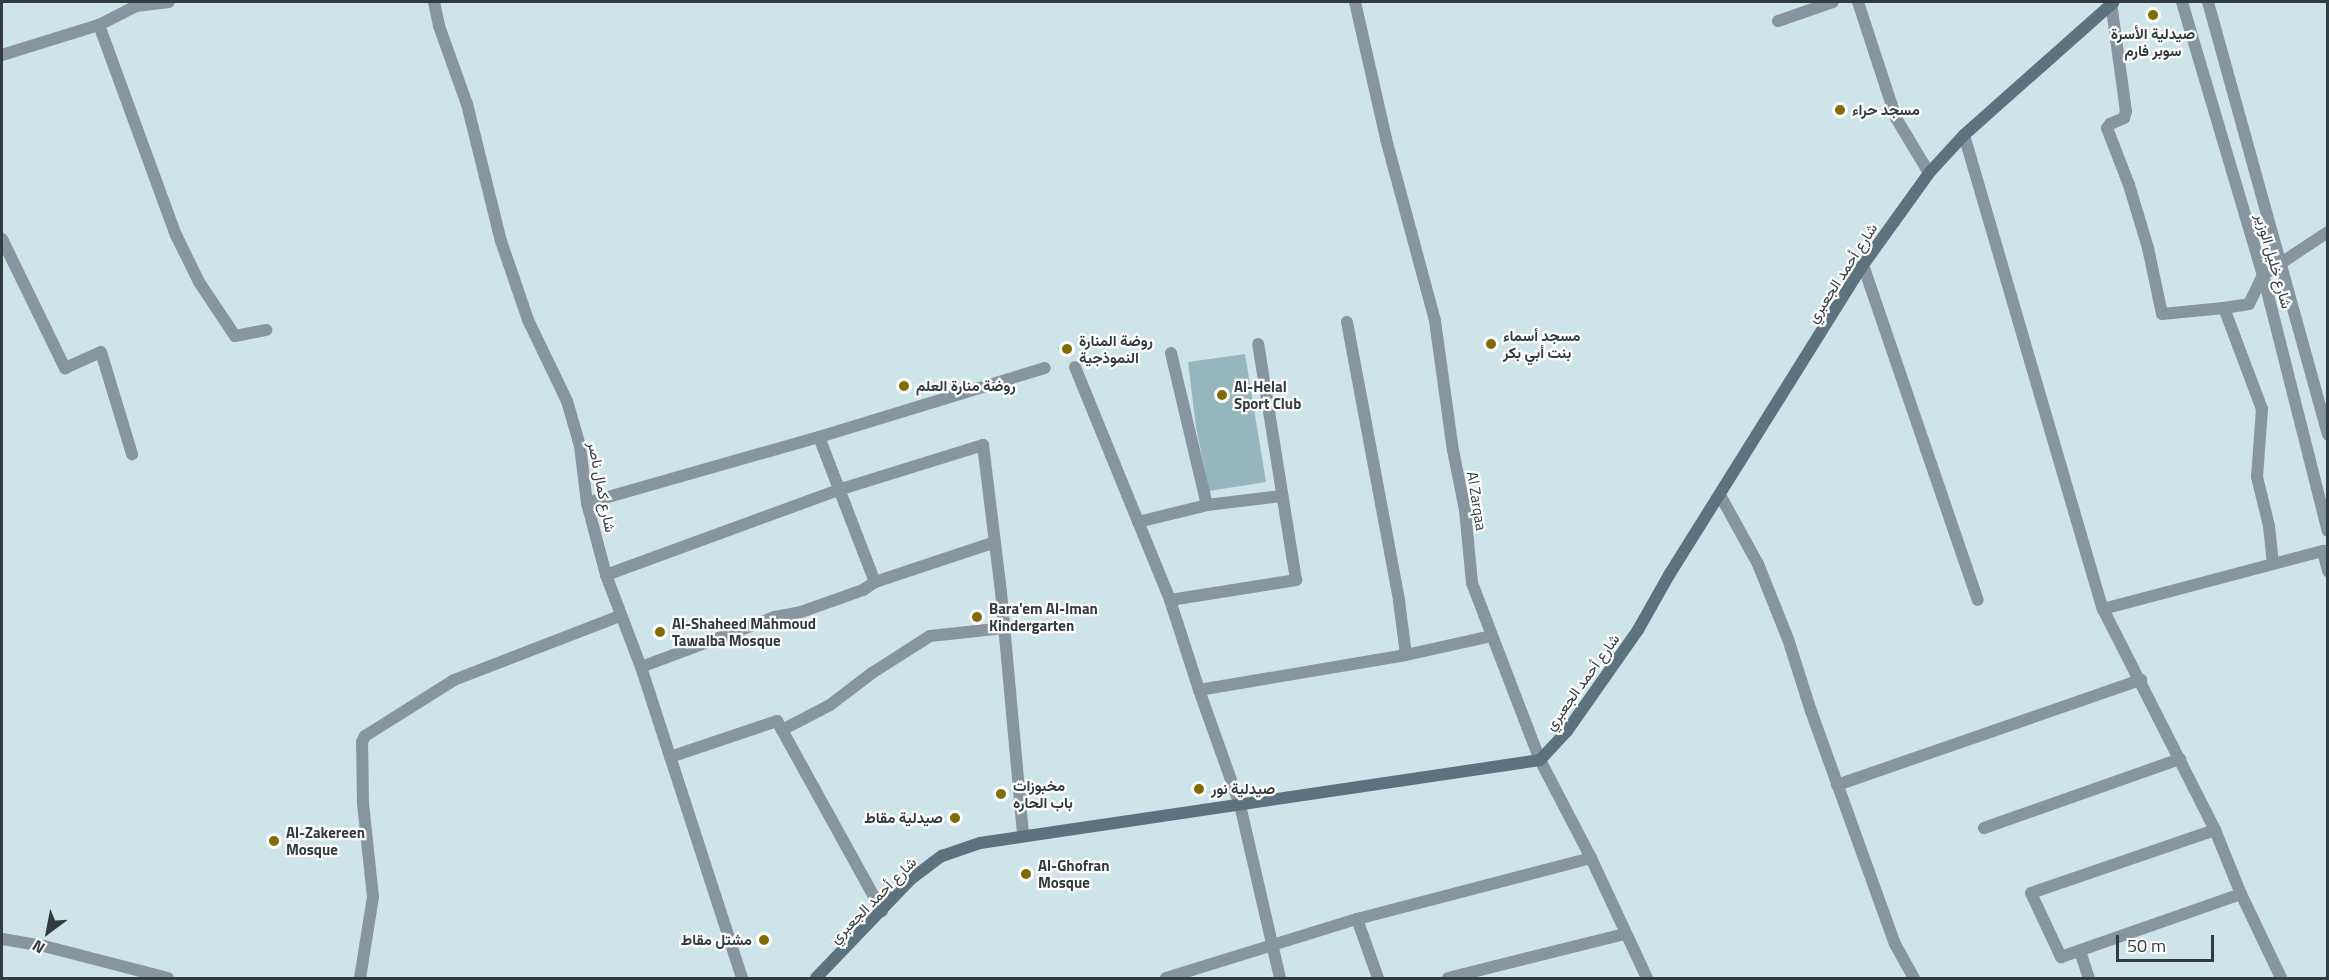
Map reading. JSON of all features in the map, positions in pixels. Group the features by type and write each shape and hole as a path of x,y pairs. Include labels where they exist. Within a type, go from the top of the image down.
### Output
{"street":[{"path":"2,55 99,26 136,6 169,2"},
{"name":"شارع كمال ناصر","path":"434,2 439,26 467,104 501,241 528,320 567,401 580,446 587,503 606,575 641,667 742,978"},
{"name":"Al Zarqaa","path":"1354,2 1386,140 1435,321 1453,450 1465,510 1472,583 1540,760 1591,858 1647,978"},
{"path":"1778,21 1833,2"},
{"path":"1858,2 1896,118 1929,173"},
{"path":"2112,2 2126,111 2124,118 2110,124 2107,128 2129,185 2148,248 2162,314 2249,304 2263,275 2328,232"},
{"name":"شارع أحمد الجعبري","path":"816,978 911,879 942,856 980,843 1540,760 1567,731 1638,630 1669,575 1863,265 1929,173 1964,135 2112,2"},
{"name":"شارع خليل الوزير","path":"2182,2 2263,275 2328,531"},
{"name":"شارع خليل الوزير","path":"2208,2 2328,435"},
{"path":"99,26 177,235 199,282 235,336 266,330"},
{"path":"1964,135 2103,609 2215,830 2241,894 2281,978"},
{"path":"2,239 65,369 101,352 125,422 132,454"},
{"path":"1863,265 1978,600"},
{"path":"2224,308 2262,409 2257,477 2269,526 2273,563"},
{"path":"1347,322 1399,601 1406,655"},
{"path":"1170,600 1296,580 1258,344"},
{"path":"1171,353 1207,505"},
{"path":"1075,367 1170,600 1240,805 1280,978"},
{"path":"587,503 819,437 1045,368"},
{"path":"819,437 875,582"},
{"path":"606,575 838,490 983,446 1005,628 1023,835"},
{"path":"1720,495 1758,564 1771,596 1895,944 1914,978"},
{"path":"1138,522 1207,505 1281,496"},
{"path":"641,667 775,617 801,612 875,582 995,542"},
{"path":"2103,609 2323,551 2328,571"},
{"path":"360,978 373,897 363,803 362,742 365,736 454,680 620,616"},
{"path":"783,730 830,705 872,673 930,636 1005,628"},
{"path":"1199,690 1406,655 1491,636"},
{"path":"1837,785 2141,681"},
{"path":"670,757 777,721 882,911"},
{"path":"1984,828 2180,759"},
{"path":"2215,830 2031,894 2061,957 2241,894"},
{"path":"1166,978 1357,919 1591,858"},
{"path":"1357,919 1378,978"},
{"path":"1448,978 1625,934"},
{"path":"2,939 44,946 168,978"},
{"path":"2080,951 2089,978"}],"shaded area":[{"name":"Al-Helal Sport Club","path":"1245,354 1266,482 1209,491 1196,427 1188,362"}],"place":[{"name":"صيدلية الأسرة سوبر فارم","path":"2153,15"},
{"name":"مسجد حراء","path":"1840,110"},
{"name":"مسجد أسماء بنت أبي بكر","path":"1491,344"},
{"name":"روضة المنارة النموذجية","path":"1067,349"},
{"name":"روضة منارة العلم","path":"904,386"},
{"name":"Al-Helal Sport Club","path":"1222,395"},
{"name":"Bara'em Al-Iman Kindergarten","path":"977,617"},
{"name":"Al-Shaheed Mahmoud Tawalba Mosque","path":"660,632"},
{"name":"صيدلية نور","path":"1199,789"},
{"name":"مخبوزات باب الحاره","path":"1001,794"},
{"name":"صيدلية مقاط","path":"955,818"},
{"name":"Al-Zakereen Mosque","path":"274,841"},
{"name":"Al-Ghofran Mosque","path":"1026,874"},
{"name":"مشتل مقاط","path":"764,940"}]}
